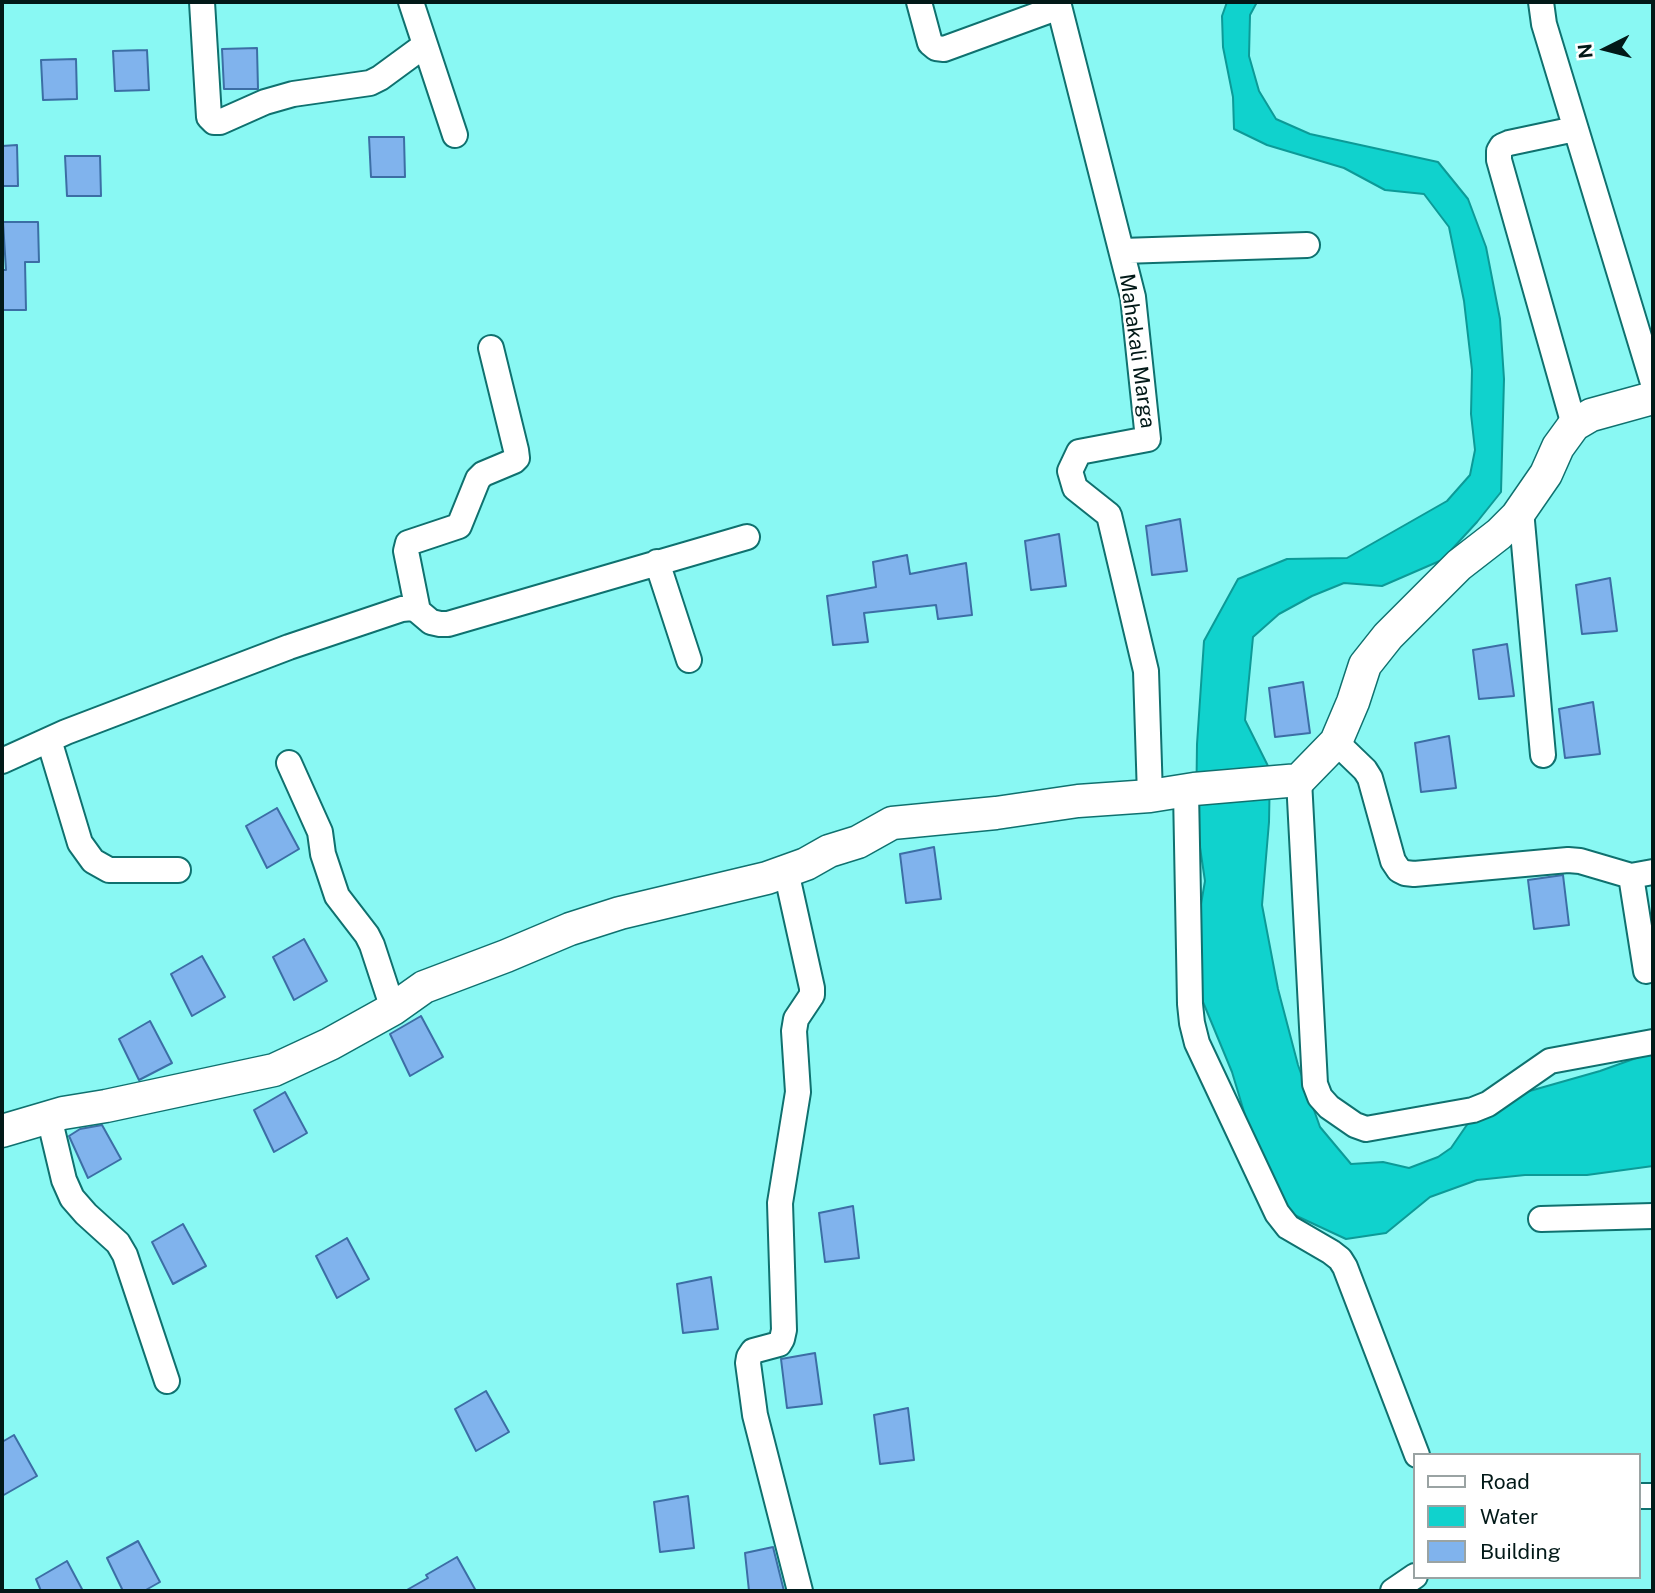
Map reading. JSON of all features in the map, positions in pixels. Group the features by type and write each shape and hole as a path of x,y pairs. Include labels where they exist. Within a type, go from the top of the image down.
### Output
{"main road":[{"path":"2,1131 62,1113 274,1070 330,1044 393,1009 424,987 570,929 620,913 767,878 806,864 829,851 858,842 892,823 1289,781 1336,741 1353,702 1365,664 1460,565 1499,534 1521,510 1546,474 1558,447 1574,425 1591,415 1653,398"}],"street":[{"path":"202,2 209,117 214,122 293,94 370,83 425,45"},
{"path":"411,2 455,135"},
{"path":"919,2 930,43 936,48 944,49 1059,4"},
{"path":"1541,2 1544,24 1653,383"},
{"name":"Mahakali Marga","path":"1059,4 1133,297 1148,439 1079,452 1070,471 1075,488 1109,515 1146,671 1150,796"},
{"path":"1574,425 1499,160 1499,151 1509,143 1575,129"},
{"path":"1122,251 1307,245"},
{"path":"418,611 406,551 408,543 459,526 478,479 516,458 491,348"},
{"path":"1521,510 1543,755"},
{"path":"2,761 66,732 289,647 402,609 412,608 431,622 448,624 747,537"},
{"path":"657,562 689,660"},
{"path":"49,740 80,843 93,861 109,870 178,870"},
{"path":"1336,741 1370,778 1393,861 1399,870 1405,873 1568,860 1642,874 1646,971"},
{"path":"289,763 320,832 324,861 337,896 372,945 393,1009"},
{"path":"1289,781 1315,1084 1320,1097 1329,1107 1355,1125 1366,1129 1473,1110 1488,1104 1550,1061 1653,1042"},
{"path":"1190,790 1190,1003 1197,1043 1277,1213 1288,1227 1331,1252 1345,1267 1416,1453"},
{"path":"786,871 812,995 796,1019 794,1031 798,1092 780,1203 782,1339 779,1344 753,1351 748,1363 755,1415 800,1591"},
{"path":"49,1117 64,1180 72,1198 118,1243 125,1255 167,1381"},
{"path":"1541,1219 1653,1216"},
{"path":"1393,1591 1414,1577"}],"water":[{"path":"1227,2 1257,2 1250,15 1249,56 1259,91 1276,119 1310,134 1438,162 1468,199 1486,247 1500,319 1504,379 1501,492 1442,560 1382,586 1344,583 1312,596 1279,614 1253,637 1245,720 1270,770 1262,905 1278,989 1298,1065 1320,1127 1351,1164 1383,1162 1409,1168 1438,1157 1451,1148 1473,1116 1505,1098 1600,1071 1653,1052 1653,1166 1587,1175 1525,1175 1477,1180 1430,1197 1386,1233 1346,1239 1288,1212 1254,1145 1232,1072 1203,1002 1193,950 1205,881 1196,821 1197,744 1204,641 1238,579 1287,559 1347,558 1447,501 1470,475 1475,450 1471,414 1472,370 1464,301 1449,227 1424,194 1385,190 1344,168 1267,145 1234,129 1233,97 1223,47 1222,16"}],"building":[{"path":"257,48 258,89 224,89 222,49"},
{"path":"147,50 149,90 115,91 113,51"},
{"path":"76,59 77,99 43,100 41,60"},
{"path":"369,137 404,137 405,177 371,177"},
{"path":"17,145 18,186 2,186 2,146"},
{"path":"65,156 100,156 101,196 67,196"},
{"path":"3,222 38,222 39,262 25,262 26,310 2,310 2,270 6,270"},
{"path":"1180,519 1187,571 1152,575 1146,526"},
{"path":"1059,534 1066,586 1031,590 1025,541"},
{"path":"907,555 910,574 966,563 972,615 938,619 936,605 864,613 868,642 833,645 827,596 876,587 873,562"},
{"path":"1610,578 1617,631 1582,634 1576,585"},
{"path":"1507,644 1514,696 1479,699 1473,650"},
{"path":"1303,682 1310,733 1275,737 1269,688"},
{"path":"1593,702 1600,754 1565,758 1559,709"},
{"path":"1449,736 1456,788 1421,792 1415,743"},
{"path":"277,808 299,849 267,868 246,826"},
{"path":"934,847 941,899 906,903 900,854"},
{"path":"1563,875 1569,925 1534,929 1528,880"},
{"path":"304,939 327,981 294,1000 273,957"},
{"path":"202,956 225,997 192,1016 171,974"},
{"path":"421,1016 443,1057 410,1076 390,1034"},
{"path":"150,1021 172,1063 139,1080 119,1039"},
{"path":"285,1092 307,1133 274,1152 254,1110"},
{"path":"102,1125 121,1159 88,1178 69,1136 80,1129"},
{"path":"853,1206 859,1258 825,1262 819,1213"},
{"path":"183,1224 206,1266 173,1284 152,1242"},
{"path":"347,1238 369,1279 337,1298 316,1256"},
{"path":"711,1277 718,1329 683,1333 677,1284"},
{"path":"815,1353 822,1404 787,1408 781,1359"},
{"path":"486,1391 509,1432 476,1451 455,1409"},
{"path":"908,1408 914,1460 880,1464 874,1415"},
{"path":"14,1435 37,1476 2,1496 2,1442"},
{"path":"688,1496 694,1548 660,1552 654,1502"},
{"path":"138,1541 160,1582 144,1591 123,1591 107,1558"},
{"path":"773,1547 784,1591 749,1591 745,1553"},
{"path":"457,1557 476,1591 405,1591 428,1578 426,1575"},
{"path":"67,1561 83,1591 41,1591 36,1579"}]}
